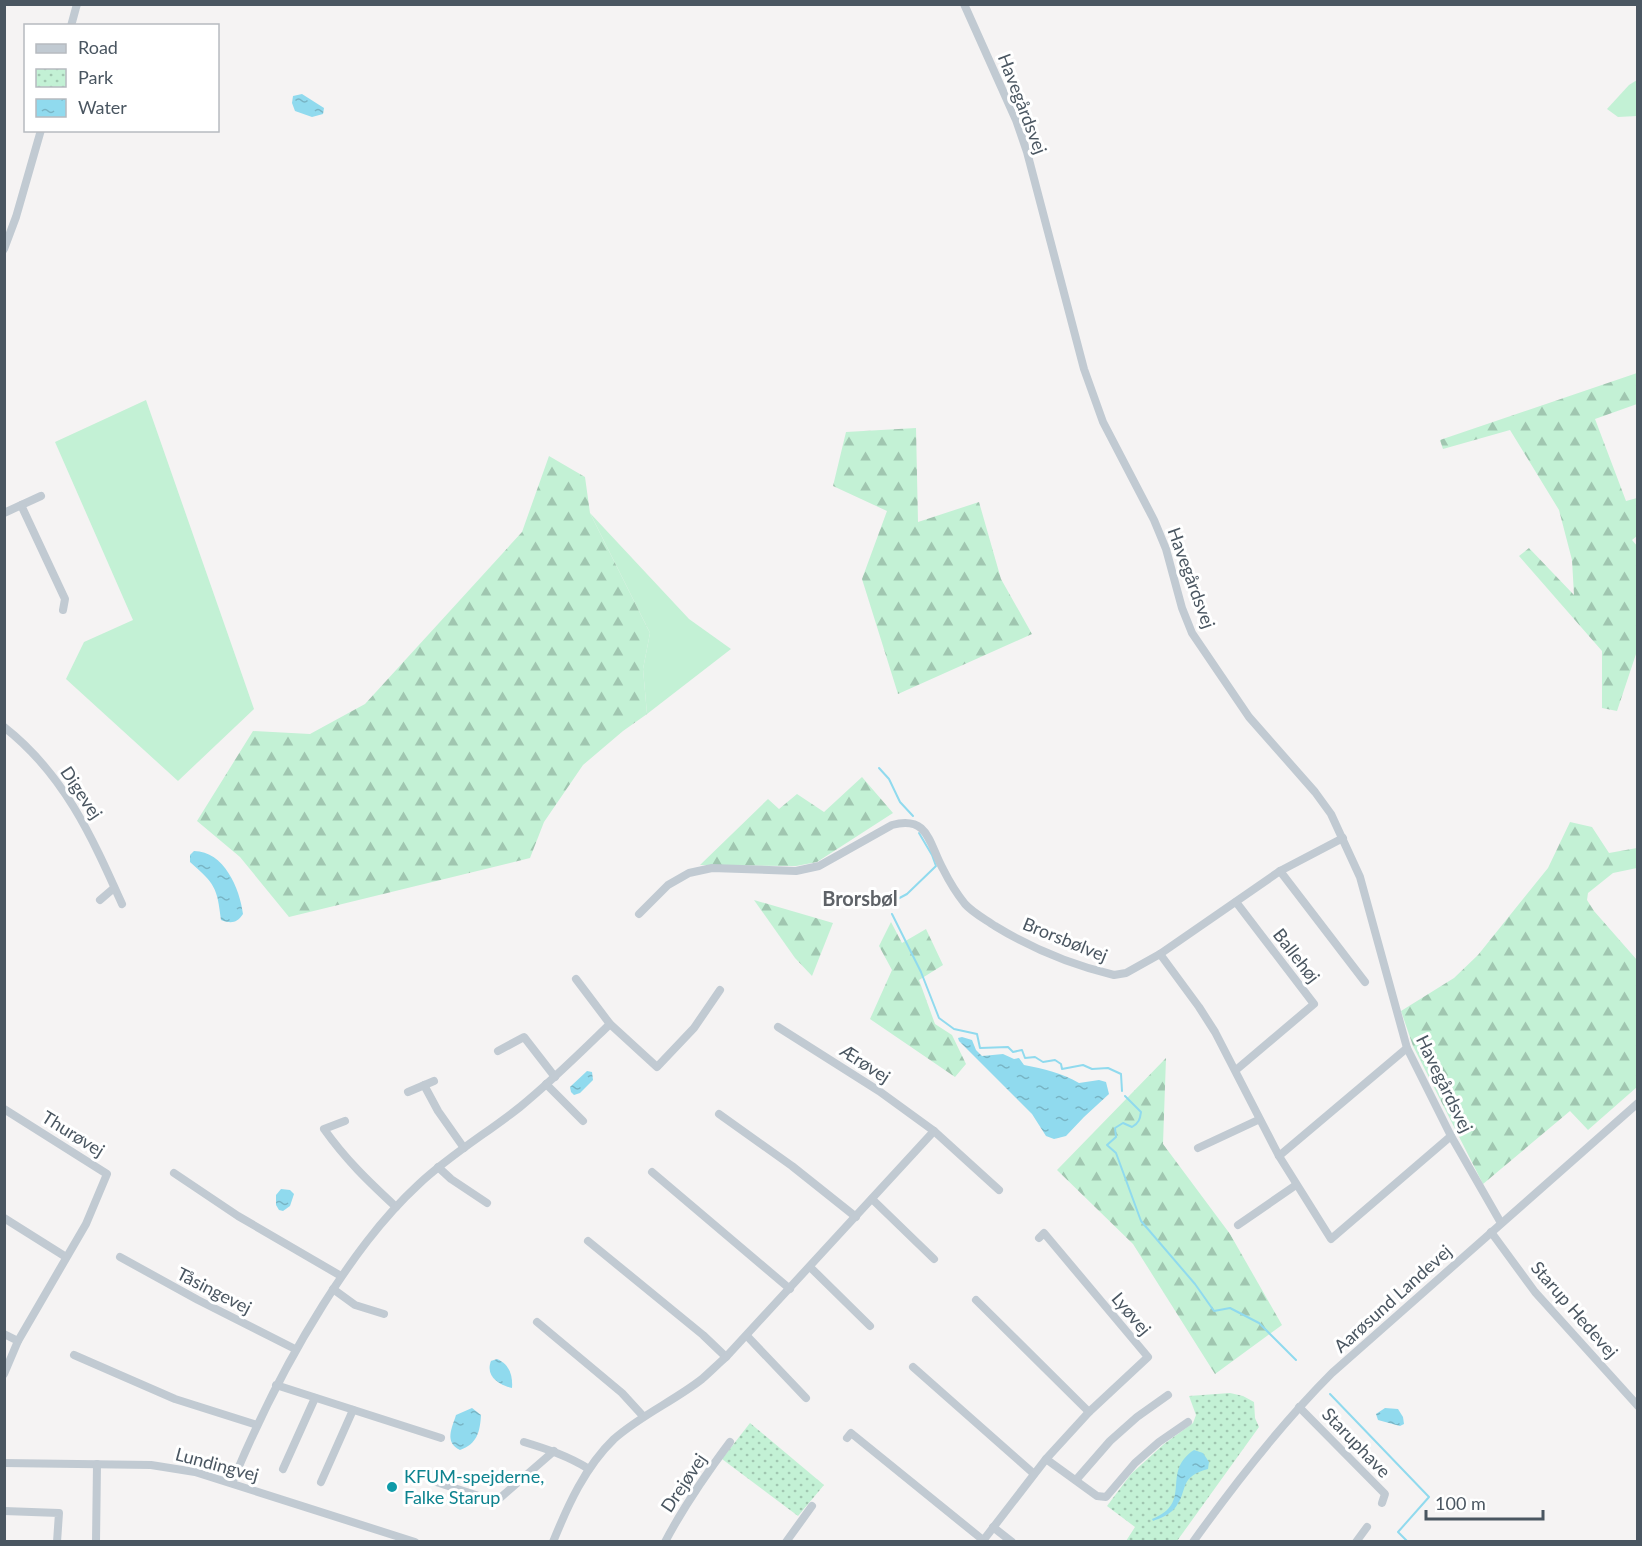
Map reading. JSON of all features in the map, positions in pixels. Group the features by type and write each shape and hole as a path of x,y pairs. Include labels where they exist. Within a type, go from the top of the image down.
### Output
{"street":[{"path":"72,24 77,4"},
{"name":"Havegårdsvej","path":"964,4 1016,120 1027,152 1084,369 1102,422 1154,520 1166,549 1182,608 1192,633 1255,725 1315,792 1331,814 1360,877 1407,1048 1451,1136 1502,1223"},
{"path":"4,249 16,217 40,132"},
{"path":"4,513 41,496"},
{"path":"21,505 64,599 63,610"},
{"name":"Digevej","path":"4,727 28,748 65,792 89,832 122,904"},
{"name":"Brorsbølvej","path":"639,914 668,885 690,873 712,868 796,871 819,866 892,825 903,822 915,823 926,832 942,868 967,906 1014,937 1040,950 1114,975 1126,973 1160,954 1280,871 1343,838"},
{"path":"1280,871 1365,982"},
{"path":"100,900 114,888"},
{"name":"Ballehøj","path":"1236,902 1314,1004 1236,1070"},
{"path":"1160,954 1199,1006 1236,1070 1258,1119 1296,1185 1331,1239 1451,1136"},
{"path":"576,979 610,1024 657,1067 694,1028 720,990"},
{"path":"232,1483 276,1385 296,1349 341,1276 367,1240 396,1207 438,1167 555,1077 610,1024"},
{"name":"Ærøvej","path":"778,1027 879,1091 934,1131 999,1190"},
{"path":"498,1051 524,1036 555,1077"},
{"path":"1279,1156 1407,1048"},
{"path":"408,1092 434,1081"},
{"path":"546,1084 583,1121"},
{"path":"424,1085 438,1111 464,1148"},
{"name":"Aarøsund Landevej","path":"1193,1542 1255,1458 1299,1407 1361,1346 1638,1103"},
{"name":"Thurøvej","path":"4,1109 107,1174 86,1224 18,1341 4,1374"},
{"path":"719,1114 792,1166 856,1217"},
{"path":"1198,1148 1258,1119"},
{"path":"345,1121 324,1129 362,1176 396,1207"},
{"path":"553,1542 570,1501 589,1469 613,1440 643,1416 701,1380 726,1357 934,1131"},
{"path":"438,1167 451,1179 487,1203"},
{"path":"652,1172 790,1289"},
{"path":"174,1173 238,1216 341,1276"},
{"path":"1238,1225 1296,1185"},
{"path":"872,1199 934,1259"},
{"path":"4,1218 66,1257"},
{"name":"Starup Hedevej","path":"1491,1232 1535,1292 1638,1406"},
{"name":"Lyøvej","path":"847,1438 851,1433 982,1541 1033,1473 1089,1412 1148,1357 1044,1233 1039,1238"},
{"path":"588,1241 703,1335 726,1357"},
{"name":"Tåsingevej","path":"120,1257 198,1300 296,1349"},
{"path":"810,1268 870,1326"},
{"path":"333,1289 355,1305 384,1314"},
{"path":"976,1300 1089,1412"},
{"path":"537,1322 622,1393 643,1416"},
{"path":"4,1334 18,1341"},
{"path":"747,1336 806,1398"},
{"path":"74,1355 175,1399 257,1425"},
{"path":"913,1367 1033,1473"},
{"path":"276,1385 441,1438"},
{"path":"1076,1480 1110,1441 1137,1416 1168,1395"},
{"path":"283,1470 315,1398"},
{"name":"Staruphave","path":"1299,1407 1384,1494 1382,1503"},
{"path":"321,1482 353,1410"},
{"path":"1046,1459 1097,1496 1106,1497 1135,1463 1159,1442 1188,1422"},
{"path":"524,1442 572,1458 589,1469"},
{"name":"Drejøvej","path":"665,1542 690,1497 730,1442"},
{"path":"436,1482 491,1500 500,1498 554,1451"},
{"name":"Lundingvej","path":"4,1462 97,1464 173,1468 195,1472 415,1542"},
{"path":"96,1542 97,1464"},
{"path":"786,1542 812,1506"},
{"path":"4,1511 60,1514 57,1542"},
{"path":"993,1527 1012,1542"},
{"path":"1356,1542 1367,1527"}],"green space":[{"path":"1637,80 1637,116 1618,117 1607,109 1629,85"},
{"path":"1637,373 1637,404 1595,419 1626,501 1637,498 1637,536 1632,540 1638,547 1637,651 1617,711 1602,708 1602,651 1519,556 1529,548 1574,595 1572,560 1559,510 1510,430 1443,449 1440,440"},
{"path":"146,400 254,709 178,781 66,679 84,642 133,620 55,442"},
{"path":"916,428 918,522 979,502 1001,579 1032,634 898,694 862,579 887,511 833,486 846,432"},
{"path":"549,456 585,477 590,513 650,633 643,669 647,714 583,765 544,822 530,858 289,917 240,857 197,821 253,731 310,734 365,704 522,532"},
{"path":"590,513 689,619 731,649 647,714 643,669 650,633"},
{"path":"862,777 893,813 817,862 796,866 700,865 768,799 779,809 797,794 824,812"},
{"path":"1570,822 1592,827 1609,853 1637,848 1637,868 1613,873 1588,893 1587,900 1637,960 1637,1087 1588,1130 1570,1111 1483,1184 1413,1046 1401,1011 1454,978 1478,955 1548,868"},
{"path":"754,900 833,923 812,976 795,958"},
{"path":"891,922 902,943 926,929 943,965 919,980 935,1024 952,1035 966,1064 955,1077 870,1019 892,970 879,946"},
{"path":"1166,1058 1163,1144 1230,1234 1282,1325 1215,1374 1133,1244 1057,1170"},
{"path":"1230,1393 1254,1402 1255,1418 1259,1427 1177,1541 1126,1541 1135,1527 1107,1506 1131,1474 1164,1444 1193,1423 1196,1415 1189,1396"},
{"path":"750,1423 824,1485 798,1516 722,1459"}],"water":[{"path":"302,94 324,108 323,114 312,117 295,111 292,103 293,96"},
{"path":"194,851 214,857 229,873 243,914 236,921 221,920 218,900 210,881 190,862 190,855"},
{"path":"958,1038 972,1040 976,1050 982,1056 1003,1054 1014,1059 1019,1058 1024,1065 1059,1074 1079,1083 1099,1080 1106,1082 1109,1094 1066,1136 1054,1139 1046,1136 1032,1114 959,1041"},
{"path":"587,1071 592,1072 593,1080 580,1093 574,1095 570,1087"},
{"path":"281,1189 290,1190 294,1194 290,1206 283,1211 279,1210 276,1205 276,1195"},
{"path":"497,1359 509,1370 512,1388 494,1379 490,1366 491,1361"},
{"path":"472,1408 481,1415 480,1427 474,1441 460,1450 452,1443 451,1430 456,1415"},
{"path":"1385,1408 1398,1409 1404,1424 1400,1426 1378,1420 1376,1414"},
{"path":"1194,1450 1203,1453 1209,1462 1208,1469 1192,1476 1175,1508 1153,1521 1152,1519 1172,1505 1179,1468 1184,1459"}],"waterway":[{"path":"879,768 889,779 900,802 913,816"},
{"path":"892,902 907,894 936,866 919,833"},
{"path":"892,914 921,972 939,1018 954,1029 977,1034 980,1048 1008,1047 1013,1052 1022,1050 1025,1058 1035,1057 1043,1062 1055,1060 1061,1064 1062,1069 1083,1065 1092,1069 1108,1068 1121,1074 1122,1091"},
{"path":"1125,1096 1141,1112 1140,1119 1132,1127 1123,1123 1115,1128 1116,1137 1107,1145 1116,1153 1141,1221 1195,1284 1214,1311 1230,1308 1259,1323 1296,1360"},
{"path":"1330,1394 1429,1497 1398,1532 1408,1542"}],"place":[{"name":"KFUM-spejderne, Falke Starup","path":"392,1487"}],"district":[{"name":"Brorsbøl","path":"860,899"}]}
